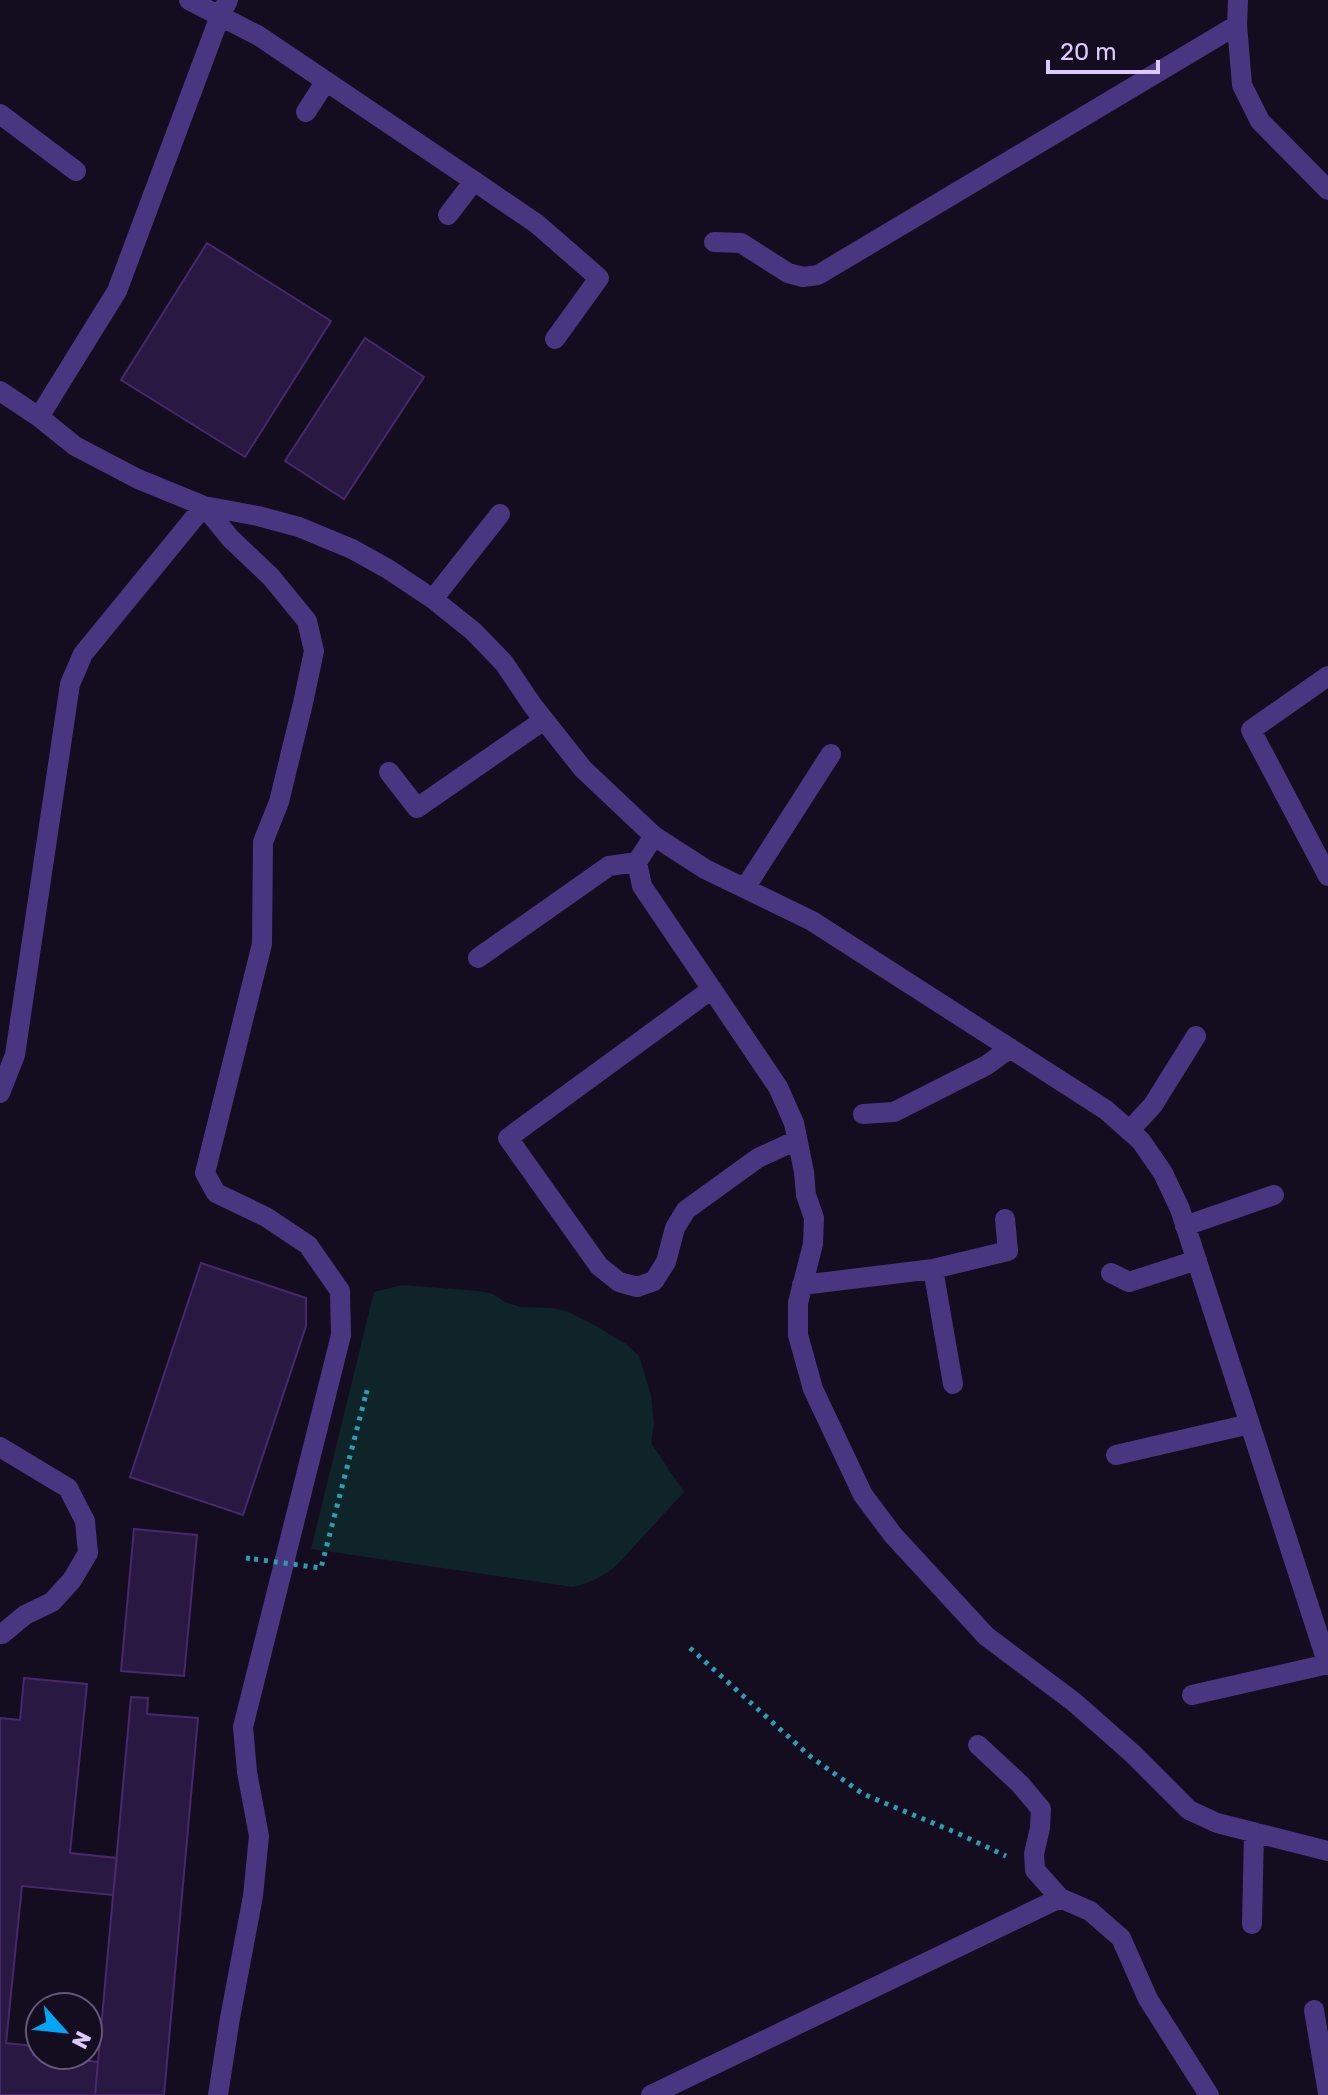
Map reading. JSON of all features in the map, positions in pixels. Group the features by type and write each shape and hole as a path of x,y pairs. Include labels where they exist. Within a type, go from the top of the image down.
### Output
{"street":[{"path":"189,0 224,8 259,36 537,224 599,278 555,339"},
{"path":"1238,0 1242,85 1260,121 1328,190"},
{"path":"39,417 117,291 224,8"},
{"path":"714,242 741,243 788,273 803,277 818,275 1237,25"},
{"path":"306,112 326,81"},
{"path":"0,114 76,171"},
{"path":"448,215 474,181"},
{"path":"0,391 75,446 138,479 204,506 299,527 352,549 388,569 473,631 504,663 583,769 654,836 705,869 812,921 1106,1110 1141,1141 1163,1173 1185,1226 1328,1664 1192,1695"},
{"path":"0,1093 15,1055 70,684 83,654 204,506"},
{"path":"204,506 230,538 271,577 307,621 314,651 279,802 263,842 262,944 205,1173 216,1193 266,1217 308,1245 340,1291 341,1335 243,1727 247,1772 259,1836 253,1896 218,2095"},
{"path":"433,599 500,514"},
{"path":"1328,676 1251,730 1328,876"},
{"path":"389,772 417,808 544,720"},
{"path":"745,888 831,754"},
{"path":"654,836 637,862 642,886 778,1087 794,1123 806,1195 814,1218 813,1244 798,1303 798,1335 813,1389 863,1495 893,1535 986,1636 1074,1702 1133,1754 1189,1810 1217,1823 1328,1851"},
{"path":"478,958 609,866 637,862"},
{"path":"712,989 508,1138 599,1266 619,1282 637,1287 654,1281 666,1262 675,1228 686,1210 758,1158 797,1140"},
{"path":"1129,1131 1153,1105 1196,1036"},
{"path":"863,1114 894,1112 987,1065 1010,1048"},
{"path":"1185,1226 1274,1195"},
{"path":"802,1285 933,1269 1008,1251 1005,1219"},
{"path":"1111,1273 1129,1282 1197,1260"},
{"path":"933,1269 953,1384"},
{"path":"1116,1455 1250,1424"},
{"path":"0,1447 68,1488 85,1521 88,1553 72,1580 52,1602 25,1615 2,1634"},
{"path":"978,1745 1020,1784 1041,1809 1034,1854 1035,1870 1060,1898 1090,1911 1121,1938 1148,1999 1209,2095"},
{"path":"1252,1924 1254,1832"},
{"path":"651,2095 1060,1898"},
{"path":"1314,2010 1328,2093"}],"path":[{"path":"246,1558 321,1568 367,1391"},
{"path":"690,1648 811,1757 863,1794 1035,1870"}],"green space":[{"path":"402,1285 479,1291 521,1307 566,1311 626,1344 639,1356 651,1395 654,1424 651,1443 684,1492 611,1570 573,1587 311,1549 374,1292"}],"building":[{"path":"207,243 331,321 245,457 121,380"},
{"path":"365,338 424,377 344,499 285,461"},
{"path":"201,1263 306,1298 306,1326 243,1515 130,1477"},
{"path":"134,1529 197,1535 184,1676 121,1671"},
{"path":"24,1678 87,1684 70,1853 117,1858 113,1895 22,1886 6,2043 24,2045 24,2071 97,2071 95,2095 0,2095 0,1718 20,1720"},
{"path":"131,1697 148,1698 147,1714 198,1718 164,2095 95,2095 97,2071 104,2071 104,1996"}]}
